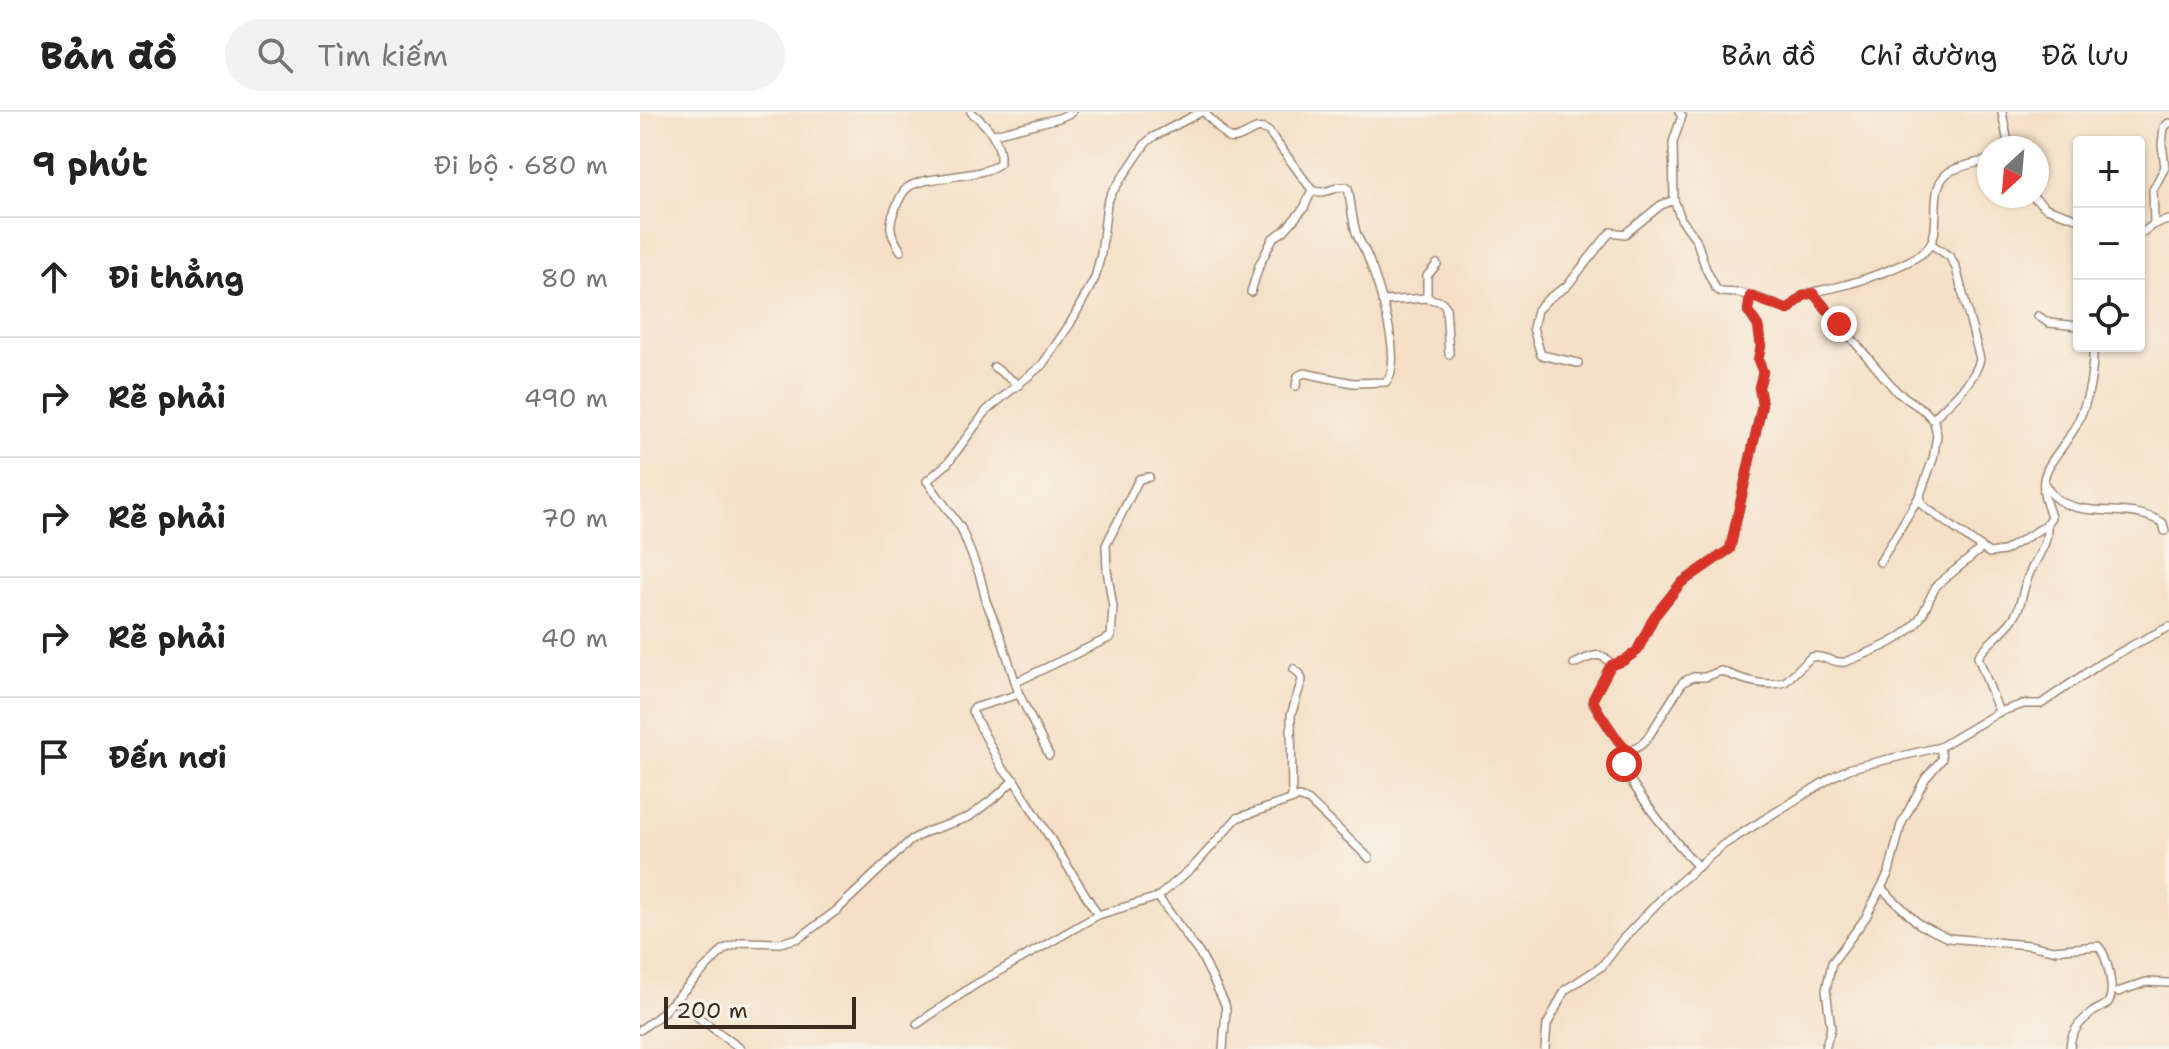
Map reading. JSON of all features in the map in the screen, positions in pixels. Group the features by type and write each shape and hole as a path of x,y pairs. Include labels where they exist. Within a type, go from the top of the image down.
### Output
{"street":[{"path":"901,251 892,237 890,224 905,190 916,183 981,172 997,166 1001,159 994,134 971,112"},
{"path":"1049,755 1019,694 961,528 927,481 947,464 987,410 1049,356 1070,324 1095,278 1111,194 1146,143 1202,112 1232,139 1264,127 1312,190 1323,193 1340,187 1348,188 1357,235 1382,301 1392,351 1389,380 1353,383 1304,373 1298,376 1296,386"},
{"path":"1679,112 1682,116 1673,142 1674,200 1681,219 1696,239 1716,289 1750,296 1788,310 1803,296 1852,284 1912,260 1925,251 1936,230 1936,206 1942,179 1952,170 1977,163"},
{"path":"2002,112 2007,136"},
{"path":"994,134 1069,113"},
{"path":"2154,224 2153,190 2165,167 2162,145 2164,127 2169,123"},
{"path":"1251,292 1259,266 1273,238 1284,231 1304,208 1312,190"},
{"path":"1578,363 1541,355 1533,328 1537,310 1567,286 1611,232 1625,234 1661,205 1674,200"},
{"path":"2046,208 2073,217"},
{"path":"2145,231 2154,224 2169,220"},
{"path":"1931,244 1950,257 1956,268 1980,359 1970,380 1933,419"},
{"path":"1427,298 1425,282 1437,264"},
{"path":"1813,293 1897,392 1933,419 1937,435 1933,459 1920,495 1880,562"},
{"path":"1750,296 1748,311 1758,326 1761,346 1758,360 1763,372 1759,387 1762,405 1730,549 1681,583 1654,617 1637,651 1611,665 1593,703 1622,746 1627,750 1635,749 1647,739 1679,686 1687,679 1721,671 1754,683 1780,684 1811,657 1845,662 1908,632 1923,614 1937,585 1982,548"},
{"path":"1382,301 1427,298 1442,302 1446,307 1449,354"},
{"path":"2038,316 2049,323 2073,325"},
{"path":"1920,495 1925,507 1989,553 2004,551 2047,523 2051,517 2044,497 2044,476 2083,410 2094,363 2093,352"},
{"path":"994,367 1019,385"},
{"path":"1016,682 1111,637 1113,622 1106,542 1139,479 1149,477"},
{"path":"2044,483 2061,502 2089,509 2122,510 2152,518 2163,523 2165,531"},
{"path":"1999,712 1978,657 2019,611 2029,574 2048,538 2047,523"},
{"path":"1545,1049 1547,1025 1565,990 1602,966 1666,894 1723,845 1834,776 1851,768 1940,747 1999,712 2024,704 2041,704 2101,663 2169,627"},
{"path":"1574,664 1594,655 1604,657 1611,665"},
{"path":"1292,799 1291,715 1302,680 1294,669"},
{"path":"1019,694 972,711 1002,768 1014,780 1098,915"},
{"path":"1825,1049 1831,1028 1826,990 1832,963 1861,926 1889,872 1901,825 1925,779 1942,759 1940,747"},
{"path":"1627,750 1625,772 1661,825 1698,867"},
{"path":"640,1030 655,1020 724,949 742,942 780,943 799,938 836,911 911,840 969,817 1014,780"},
{"path":"917,1024 973,986 1098,915 1158,897 1195,865 1237,818 1299,797 1309,801 1369,858"},
{"path":"1881,888 1919,924 1948,938 2053,950 2101,948 2109,971 2110,1001 2074,1030 2070,1049"},
{"path":"1158,897 1202,957 1225,1004 1223,1049"},
{"path":"2118,992 2146,982 2169,983"},
{"path":"675,1000 741,1049"}],"route":[{"path":"1624,764 1627,750 1593,699 1611,665 1637,651 1654,617 1681,583 1730,549 1762,405 1759,387 1763,372 1758,360 1761,346 1757,323 1748,311 1750,296 1788,310 1803,296 1813,293 1839,324"}]}
